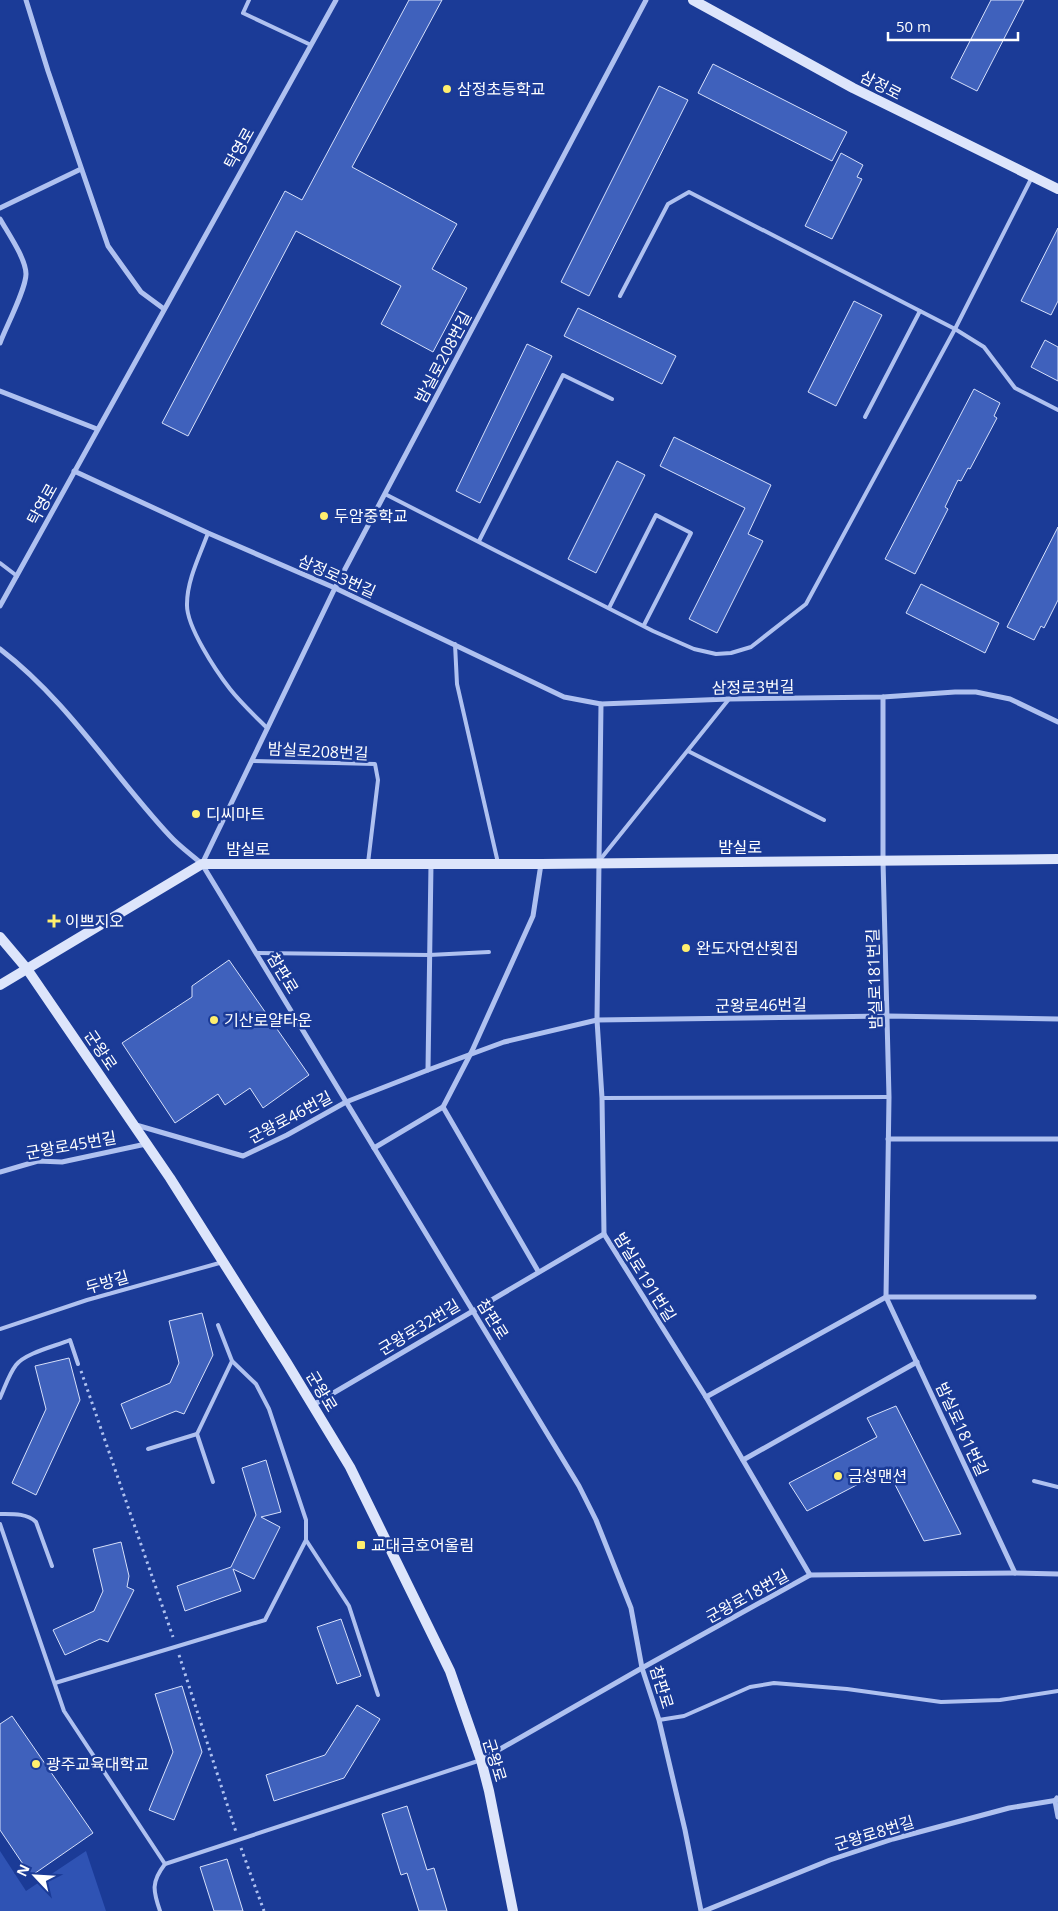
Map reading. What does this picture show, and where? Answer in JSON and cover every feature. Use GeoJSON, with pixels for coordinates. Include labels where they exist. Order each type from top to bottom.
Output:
{"type":"FeatureCollection","features":[{"type":"Feature","properties":{"kind":"main road","name":"삼정로"},"geometry":{"type":"LineString","coordinates":[[693,0],[853,88],[1058,189]]}},
{"type":"Feature","properties":{"kind":"main road","name":"밤실로"},"geometry":{"type":"LineString","coordinates":[[0,985],[202,864],[541,864],[1058,859]]}},
{"type":"Feature","properties":{"kind":"main road","name":"군왕로"},"geometry":{"type":"LineString","coordinates":[[0,937],[27,969],[170,1178],[350,1467],[446,1663],[481,1760],[513,1911]]}},
{"type":"Feature","properties":{"kind":"street"},"geometry":{"type":"LineString","coordinates":[[26,0],[48,71],[108,246],[141,292],[164,309]]}},
{"type":"Feature","properties":{"kind":"street","name":"탁영로"},"geometry":{"type":"LineString","coordinates":[[0,606],[336,0]]}},
{"type":"Feature","properties":{"kind":"street","name":"밤실로208번길"},"geometry":{"type":"LineString","coordinates":[[202,864],[335,588],[646,0]]}},
{"type":"Feature","properties":{"kind":"street"},"geometry":{"type":"LineString","coordinates":[[0,208],[81,169]]}},
{"type":"Feature","properties":{"kind":"street"},"geometry":{"type":"LineString","coordinates":[[0,219],[23,262],[26,274],[24,286],[0,343]]}},
{"type":"Feature","properties":{"kind":"street"},"geometry":{"type":"LineString","coordinates":[[0,391],[97,429]]}},
{"type":"Feature","properties":{"kind":"street","name":"삼정로3번길"},"geometry":{"type":"LineString","coordinates":[[74,472],[335,588],[564,696],[601,704],[729,699],[883,697],[955,692],[990,694],[1010,698],[1058,722]]}},
{"type":"Feature","properties":{"kind":"street","name":"참판로"},"geometry":{"type":"LineString","coordinates":[[0,650],[39,683],[66,711],[171,838],[202,864],[472,1310],[536,1412],[579,1486],[596,1520],[631,1608],[642,1668],[658,1720],[685,1830],[702,1911]]}},
{"type":"Feature","properties":{"kind":"street"},"geometry":{"type":"LineString","coordinates":[[883,697],[883,861]]}},
{"type":"Feature","properties":{"kind":"street"},"geometry":{"type":"LineString","coordinates":[[598,863],[601,704]]}},
{"type":"Feature","properties":{"kind":"street","name":"밤실로181번길"},"geometry":{"type":"LineString","coordinates":[[883,861],[889,1097],[886,1297],[1015,1573]]}},
{"type":"Feature","properties":{"kind":"street","name":"밤실로191번길"},"geometry":{"type":"LineString","coordinates":[[598,863],[597,1020],[602,1098],[604,1234],[706,1397],[810,1575]]}},
{"type":"Feature","properties":{"kind":"street"},"geometry":{"type":"LineString","coordinates":[[428,1070],[431,864]]}},
{"type":"Feature","properties":{"kind":"street"},"geometry":{"type":"LineString","coordinates":[[374,1148],[443,1107],[469,1056],[533,916],[541,864]]}},
{"type":"Feature","properties":{"kind":"street","name":"군왕로46번길"},"geometry":{"type":"LineString","coordinates":[[134,1124],[242,1156],[287,1135],[346,1102],[428,1070],[504,1042],[597,1020],[888,1016],[1058,1019]]}},
{"type":"Feature","properties":{"kind":"street"},"geometry":{"type":"LineString","coordinates":[[443,1107],[538,1272]]}},
{"type":"Feature","properties":{"kind":"street"},"geometry":{"type":"LineString","coordinates":[[888,1139],[1058,1139]]}},
{"type":"Feature","properties":{"kind":"street","name":"군왕로45번길"},"geometry":{"type":"LineString","coordinates":[[0,1172],[38,1161],[62,1162],[147,1144]]}},
{"type":"Feature","properties":{"kind":"street","name":"군왕로32번길"},"geometry":{"type":"LineString","coordinates":[[313,1405],[604,1234]]}},
{"type":"Feature","properties":{"kind":"street"},"geometry":{"type":"LineString","coordinates":[[706,1397],[886,1297],[1034,1297]]}},
{"type":"Feature","properties":{"kind":"street"},"geometry":{"type":"LineString","coordinates":[[743,1460],[917,1362]]}},
{"type":"Feature","properties":{"kind":"street","name":"군왕로18번길"},"geometry":{"type":"LineString","coordinates":[[481,1760],[810,1575],[1058,1574]]}},
{"type":"Feature","properties":{"kind":"street"},"geometry":{"type":"LineString","coordinates":[[1057,1799],[1058,1817]]}},
{"type":"Feature","properties":{"kind":"street","name":"군왕로8번길"},"geometry":{"type":"LineString","coordinates":[[702,1911],[830,1860],[893,1839],[1009,1808],[1057,1799]]}},
{"type":"Feature","properties":{"kind":"lane"},"geometry":{"type":"LineString","coordinates":[[249,0],[243,13],[311,45]]}},
{"type":"Feature","properties":{"kind":"lane"},"geometry":{"type":"LineString","coordinates":[[385,494],[644,626],[694,649],[716,654],[731,653],[752,646],[806,604],[955,329],[1032,177]]}},
{"type":"Feature","properties":{"kind":"lane"},"geometry":{"type":"LineString","coordinates":[[620,296],[668,204],[689,192],[955,329],[984,347],[1016,388],[1058,410]]}},
{"type":"Feature","properties":{"kind":"lane"},"geometry":{"type":"LineString","coordinates":[[865,416],[920,311]]}},
{"type":"Feature","properties":{"kind":"lane"},"geometry":{"type":"LineString","coordinates":[[479,541],[563,375],[612,399]]}},
{"type":"Feature","properties":{"kind":"lane"},"geometry":{"type":"LineString","coordinates":[[609,608],[656,515],[691,534],[644,626]]}},
{"type":"Feature","properties":{"kind":"lane","name":"밤실로208번길"},"geometry":{"type":"LineString","coordinates":[[208,533],[190,582],[186,606],[191,625],[230,690],[267,728]]}},
{"type":"Feature","properties":{"kind":"lane"},"geometry":{"type":"LineString","coordinates":[[0,562],[17,576]]}},
{"type":"Feature","properties":{"kind":"lane"},"geometry":{"type":"LineString","coordinates":[[455,644],[457,684],[498,864]]}},
{"type":"Feature","properties":{"kind":"lane"},"geometry":{"type":"LineString","coordinates":[[598,863],[729,699]]}},
{"type":"Feature","properties":{"kind":"lane"},"geometry":{"type":"LineString","coordinates":[[688,751],[824,820]]}},
{"type":"Feature","properties":{"kind":"lane","name":"밤실로208번길"},"geometry":{"type":"LineString","coordinates":[[252,761],[375,764],[378,780],[368,863]]}},
{"type":"Feature","properties":{"kind":"lane","name":"참판로"},"geometry":{"type":"LineString","coordinates":[[257,954],[430,955],[488,952]]}},
{"type":"Feature","properties":{"kind":"lane"},"geometry":{"type":"LineString","coordinates":[[602,1098],[889,1097]]}},
{"type":"Feature","properties":{"kind":"lane","name":"두방길"},"geometry":{"type":"LineString","coordinates":[[0,1329],[87,1300],[223,1262]]}},
{"type":"Feature","properties":{"kind":"lane"},"geometry":{"type":"LineString","coordinates":[[55,1683],[265,1620],[306,1540],[306,1520],[269,1409],[256,1384],[232,1361],[218,1325]]}},
{"type":"Feature","properties":{"kind":"lane"},"geometry":{"type":"LineString","coordinates":[[0,1398],[13,1369],[24,1358],[70,1340],[78,1364]]}},
{"type":"Feature","properties":{"kind":"lane"},"geometry":{"type":"LineString","coordinates":[[213,1482],[197,1434],[232,1361]]}},
{"type":"Feature","properties":{"kind":"lane"},"geometry":{"type":"LineString","coordinates":[[148,1449],[197,1434]]}},
{"type":"Feature","properties":{"kind":"lane"},"geometry":{"type":"LineString","coordinates":[[1034,1481],[1058,1487]]}},
{"type":"Feature","properties":{"kind":"lane"},"geometry":{"type":"LineString","coordinates":[[0,1514],[22,1515],[32,1518],[36,1522],[52,1566]]}},
{"type":"Feature","properties":{"kind":"lane"},"geometry":{"type":"LineString","coordinates":[[0,1524],[64,1711],[165,1864]]}},
{"type":"Feature","properties":{"kind":"lane"},"geometry":{"type":"LineString","coordinates":[[306,1540],[349,1606],[378,1695]]}},
{"type":"Feature","properties":{"kind":"lane","name":"참판로"},"geometry":{"type":"LineString","coordinates":[[658,1720],[684,1716],[750,1688],[774,1683],[847,1689],[941,1702],[1000,1700],[1058,1691]]}},
{"type":"Feature","properties":{"kind":"lane"},"geometry":{"type":"LineString","coordinates":[[160,1911],[153,1892],[156,1880],[165,1864],[481,1760]]}},
{"type":"Feature","properties":{"kind":"shaded area"},"geometry":{"type":"Polygon","coordinates":[[[0,1851],[26,1891],[86,1851],[106,1911],[0,1911],[0,1851]]]}},
{"type":"Feature","properties":{"kind":"building"},"geometry":{"type":"Polygon","coordinates":[[[409,0],[442,0],[352,167],[457,224],[432,269],[467,288],[433,352],[381,324],[401,286],[296,231],[188,436],[162,423],[285,191],[302,200],[409,0]]]}},
{"type":"Feature","properties":{"kind":"building"},"geometry":{"type":"Polygon","coordinates":[[[991,0],[1024,0],[977,91],[951,78],[991,0]]]}},
{"type":"Feature","properties":{"kind":"building"},"geometry":{"type":"Polygon","coordinates":[[[713,64],[847,132],[832,161],[698,93],[713,64]]]}},
{"type":"Feature","properties":{"kind":"building"},"geometry":{"type":"Polygon","coordinates":[[[659,86],[688,100],[589,296],[561,282],[659,86]]]}},
{"type":"Feature","properties":{"kind":"building"},"geometry":{"type":"Polygon","coordinates":[[[841,153],[863,165],[857,177],[862,179],[832,239],[805,226],[841,153]]]}},
{"type":"Feature","properties":{"kind":"building"},"geometry":{"type":"Polygon","coordinates":[[[1058,228],[1058,301],[1051,315],[1021,301],[1058,228]]]}},
{"type":"Feature","properties":{"kind":"building"},"geometry":{"type":"Polygon","coordinates":[[[854,301],[882,315],[836,406],[808,392],[854,301]]]}},
{"type":"Feature","properties":{"kind":"building"},"geometry":{"type":"Polygon","coordinates":[[[578,308],[676,356],[662,384],[564,336],[578,308]]]}},
{"type":"Feature","properties":{"kind":"building"},"geometry":{"type":"Polygon","coordinates":[[[1045,340],[1058,347],[1058,381],[1031,367],[1045,340]]]}},
{"type":"Feature","properties":{"kind":"building"},"geometry":{"type":"Polygon","coordinates":[[[527,344],[552,356],[480,503],[456,491],[527,344]]]}},
{"type":"Feature","properties":{"kind":"building"},"geometry":{"type":"Polygon","coordinates":[[[974,389],[1000,403],[994,416],[997,418],[970,469],[968,468],[961,481],[958,480],[945,507],[948,509],[915,574],[885,559],[974,389]]]}},
{"type":"Feature","properties":{"kind":"building"},"geometry":{"type":"Polygon","coordinates":[[[674,437],[771,485],[748,534],[763,541],[717,633],[689,619],[745,508],[660,466],[674,437]]]}},
{"type":"Feature","properties":{"kind":"building"},"geometry":{"type":"Polygon","coordinates":[[[617,461],[645,475],[596,573],[568,559],[617,461]]]}},
{"type":"Feature","properties":{"kind":"building"},"geometry":{"type":"Polygon","coordinates":[[[1058,527],[1058,600],[1044,628],[1041,626],[1034,640],[1007,627],[1058,527]]]}},
{"type":"Feature","properties":{"kind":"building"},"geometry":{"type":"Polygon","coordinates":[[[921,584],[999,623],[985,653],[906,613],[921,584]]]}},
{"type":"Feature","properties":{"kind":"building","name":"기산로얄타운"},"geometry":{"type":"Polygon","coordinates":[[[229,960],[309,1075],[263,1108],[250,1088],[225,1105],[218,1094],[175,1123],[122,1043],[192,997],[192,986],[229,960]]]}},
{"type":"Feature","properties":{"kind":"building"},"geometry":{"type":"Polygon","coordinates":[[[202,1313],[213,1355],[184,1414],[176,1411],[131,1429],[121,1404],[170,1383],[179,1363],[169,1321],[202,1313]]]}},
{"type":"Feature","properties":{"kind":"building"},"geometry":{"type":"Polygon","coordinates":[[[69,1358],[80,1400],[36,1495],[12,1483],[46,1409],[35,1366],[69,1358]]]}},
{"type":"Feature","properties":{"kind":"building","name":"금성맨션"},"geometry":{"type":"Polygon","coordinates":[[[896,1406],[961,1534],[924,1541],[887,1469],[807,1511],[789,1483],[877,1437],[867,1418],[896,1406]]]}},
{"type":"Feature","properties":{"kind":"building"},"geometry":{"type":"Polygon","coordinates":[[[266,1460],[281,1512],[261,1517],[280,1527],[254,1579],[233,1569],[241,1591],[185,1611],[177,1586],[231,1567],[256,1515],[242,1468],[266,1460]]]}},
{"type":"Feature","properties":{"kind":"building"},"geometry":{"type":"Polygon","coordinates":[[[121,1542],[129,1576],[127,1587],[134,1590],[108,1642],[100,1639],[65,1655],[53,1630],[94,1611],[103,1591],[93,1549],[121,1542]]]}},
{"type":"Feature","properties":{"kind":"building"},"geometry":{"type":"Polygon","coordinates":[[[341,1619],[361,1676],[337,1684],[317,1627],[341,1619]]]}},
{"type":"Feature","properties":{"kind":"building"},"geometry":{"type":"Polygon","coordinates":[[[182,1686],[202,1752],[174,1820],[149,1810],[173,1752],[155,1694],[182,1686]]]}},
{"type":"Feature","properties":{"kind":"building"},"geometry":{"type":"Polygon","coordinates":[[[357,1705],[380,1719],[344,1778],[274,1801],[266,1775],[325,1755],[357,1705]]]}},
{"type":"Feature","properties":{"kind":"building"},"geometry":{"type":"Polygon","coordinates":[[[12,1716],[93,1833],[31,1876],[0,1830],[0,1724],[12,1716]]]}},
{"type":"Feature","properties":{"kind":"building"},"geometry":{"type":"Polygon","coordinates":[[[407,1806],[427,1870],[434,1868],[447,1911],[419,1911],[407,1873],[401,1875],[382,1814],[407,1806]]]}},
{"type":"Feature","properties":{"kind":"building"},"geometry":{"type":"Polygon","coordinates":[[[227,1859],[243,1911],[214,1911],[200,1867],[227,1859]]]}},
{"type":"Feature","properties":{"kind":"place","name":"삼정초등학교"},"geometry":{"type":"Point","coordinates":[447,89]}},
{"type":"Feature","properties":{"kind":"place","name":"두암중학교"},"geometry":{"type":"Point","coordinates":[324,516]}},
{"type":"Feature","properties":{"kind":"place","name":"디씨마트"},"geometry":{"type":"Point","coordinates":[196,814]}},
{"type":"Feature","properties":{"kind":"place","name":"이쁘지오"},"geometry":{"type":"Point","coordinates":[54,921]}},
{"type":"Feature","properties":{"kind":"place","name":"완도자연산횟집"},"geometry":{"type":"Point","coordinates":[686,948]}},
{"type":"Feature","properties":{"kind":"place","name":"기산로얄타운"},"geometry":{"type":"Point","coordinates":[214,1020]}},
{"type":"Feature","properties":{"kind":"place","name":"금성맨션"},"geometry":{"type":"Point","coordinates":[838,1476]}},
{"type":"Feature","properties":{"kind":"place","name":"교대금호어울림"},"geometry":{"type":"Point","coordinates":[361,1545]}},
{"type":"Feature","properties":{"kind":"place","name":"광주교육대학교"},"geometry":{"type":"Point","coordinates":[36,1764]}}]}
